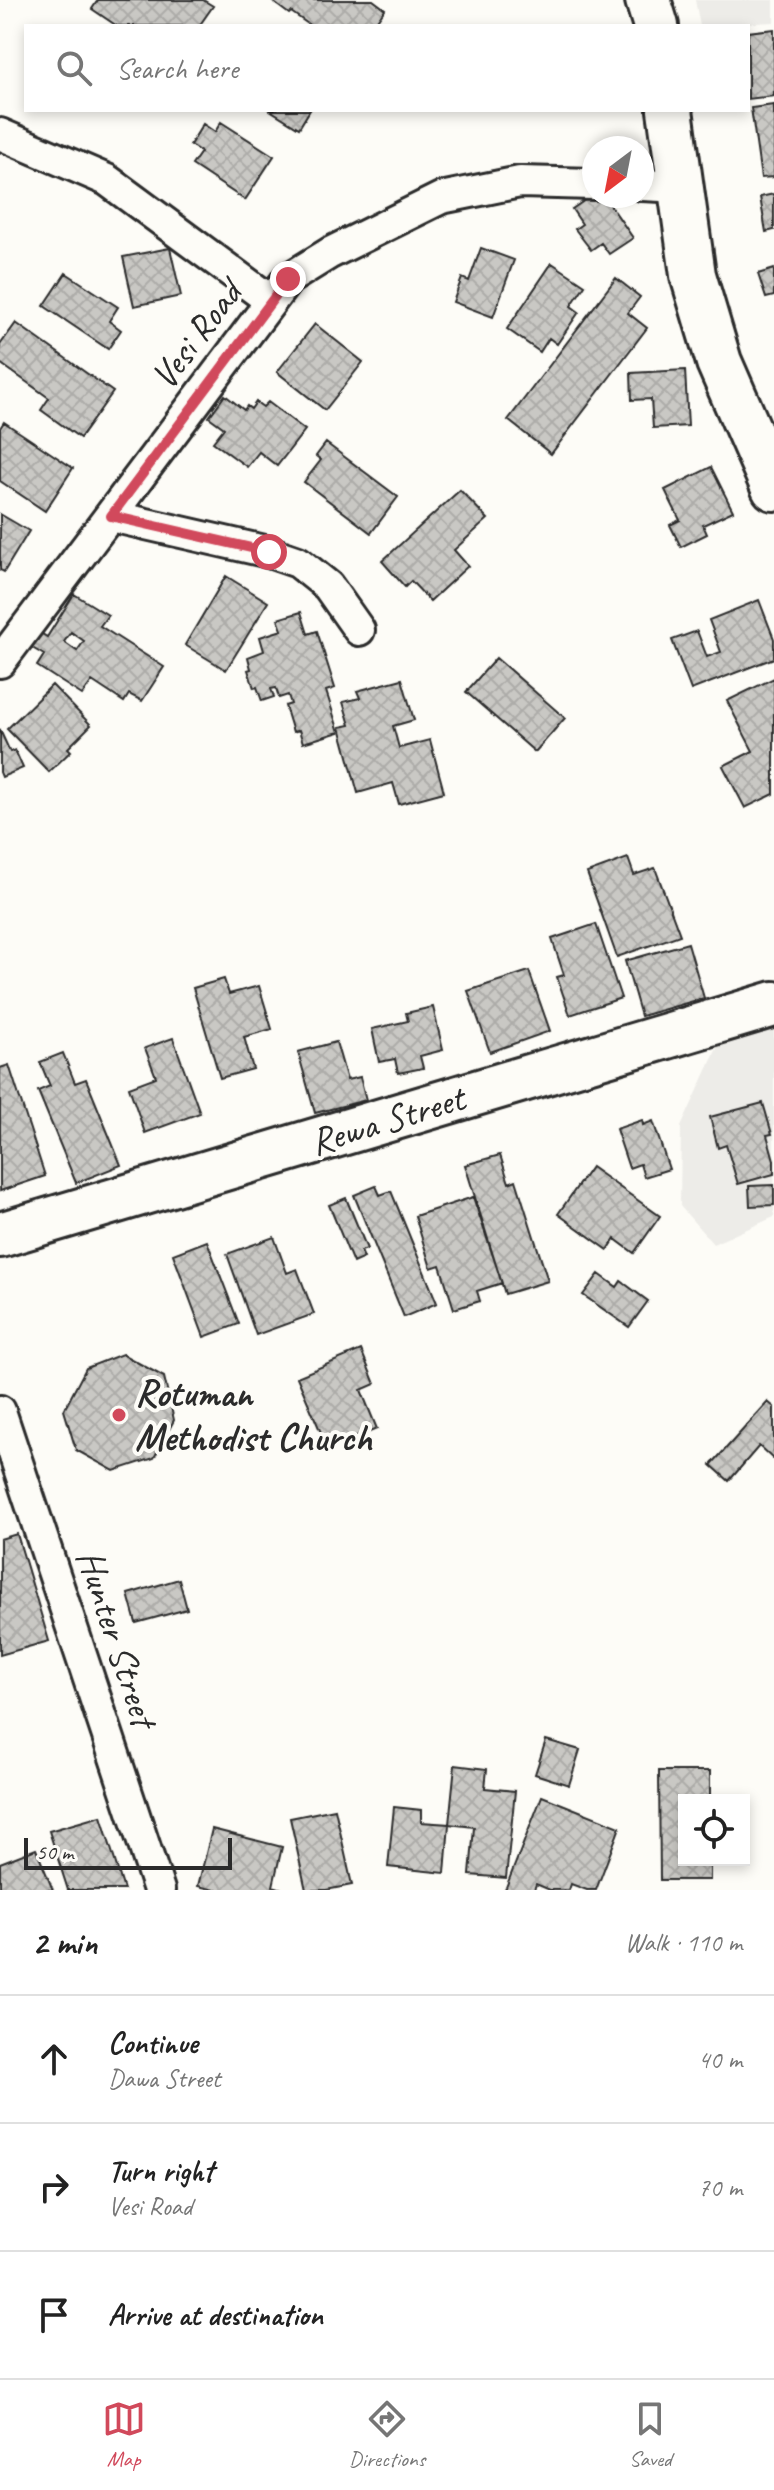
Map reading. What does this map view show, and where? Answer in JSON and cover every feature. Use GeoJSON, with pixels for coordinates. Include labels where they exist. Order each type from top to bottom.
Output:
{"type":"FeatureCollection","features":[{"type":"Feature","properties":{"kind":"main road"},"geometry":{"type":"LineString","coordinates":[[648,0],[655,24]]}},
{"type":"Feature","properties":{"kind":"main road"},"geometry":{"type":"LineString","coordinates":[[670,112],[662,186],[719,362],[774,488]]}},
{"type":"Feature","properties":{"kind":"main road","name":"Rewa Street"},"geometry":{"type":"LineString","coordinates":[[0,1235],[774,1004]]}},
{"type":"Feature","properties":{"kind":"street"},"geometry":{"type":"LineString","coordinates":[[0,134],[107,180],[271,301]]}},
{"type":"Feature","properties":{"kind":"street","name":"Vesi Road"},"geometry":{"type":"LineString","coordinates":[[0,662],[288,279],[330,253],[441,198],[520,182],[582,184]]}},
{"type":"Feature","properties":{"kind":"street"},"geometry":{"type":"LineString","coordinates":[[111,516],[269,552],[298,562],[328,586],[359,630]]}},
{"type":"Feature","properties":{"kind":"street","name":"Hunter Street"},"geometry":{"type":"LineString","coordinates":[[0,1411],[159,1890]]}},
{"type":"Feature","properties":{"kind":"shaded area"},"geometry":{"type":"Polygon","coordinates":[[[695,0],[774,0],[774,22],[700,24],[695,0]]]}},
{"type":"Feature","properties":{"kind":"shaded area"},"geometry":{"type":"Polygon","coordinates":[[[774,1030],[774,1217],[713,1244],[680,1206],[681,1127],[719,1044],[774,1030]]]}},
{"type":"Feature","properties":{"kind":"building"},"geometry":{"type":"Polygon","coordinates":[[[98,0],[203,0],[213,6],[200,24],[114,24],[92,9],[98,0]]]}},
{"type":"Feature","properties":{"kind":"building"},"geometry":{"type":"Polygon","coordinates":[[[373,0],[385,9],[374,24],[308,24],[273,2],[373,0]]]}},
{"type":"Feature","properties":{"kind":"building"},"geometry":{"type":"Polygon","coordinates":[[[774,29],[774,96],[750,99],[750,32],[774,29]]]}},
{"type":"Feature","properties":{"kind":"building"},"geometry":{"type":"Polygon","coordinates":[[[774,105],[774,177],[761,178],[751,108],[774,105]]]}},
{"type":"Feature","properties":{"kind":"building"},"geometry":{"type":"Polygon","coordinates":[[[273,112],[309,112],[299,128],[273,112]]]}},
{"type":"Feature","properties":{"kind":"building"},"geometry":{"type":"Polygon","coordinates":[[[221,122],[274,156],[245,200],[192,165],[201,152],[190,145],[203,124],[215,132],[221,122]]]}},
{"type":"Feature","properties":{"kind":"building"},"geometry":{"type":"Polygon","coordinates":[[[774,194],[774,230],[766,232],[760,197],[774,194]]]}},
{"type":"Feature","properties":{"kind":"building"},"geometry":{"type":"Polygon","coordinates":[[[582,202],[582,208],[612,208],[633,238],[609,254],[601,243],[591,250],[575,229],[582,224],[572,209],[582,202]]]}},
{"type":"Feature","properties":{"kind":"building"},"geometry":{"type":"Polygon","coordinates":[[[170,248],[181,296],[134,306],[123,257],[170,248]]]}},
{"type":"Feature","properties":{"kind":"building"},"geometry":{"type":"Polygon","coordinates":[[[481,248],[514,260],[493,317],[453,302],[462,278],[469,281],[481,248]]]}},
{"type":"Feature","properties":{"kind":"building"},"geometry":{"type":"Polygon","coordinates":[[[552,263],[585,285],[571,306],[579,312],[557,344],[549,338],[540,352],[507,329],[552,263]]]}},
{"type":"Feature","properties":{"kind":"building"},"geometry":{"type":"Polygon","coordinates":[[[774,269],[774,296],[766,298],[758,274],[774,269]]]}},
{"type":"Feature","properties":{"kind":"building"},"geometry":{"type":"Polygon","coordinates":[[[66,273],[118,307],[109,321],[121,330],[108,349],[44,306],[66,273]]]}},
{"type":"Feature","properties":{"kind":"building"},"geometry":{"type":"Polygon","coordinates":[[[616,278],[640,297],[628,313],[647,328],[551,454],[508,420],[616,278]]]}},
{"type":"Feature","properties":{"kind":"building"},"geometry":{"type":"Polygon","coordinates":[[[16,323],[113,392],[80,438],[41,410],[49,398],[0,363],[0,345],[16,323]]]}},
{"type":"Feature","properties":{"kind":"building"},"geometry":{"type":"Polygon","coordinates":[[[315,324],[363,362],[325,410],[277,372],[315,324]]]}},
{"type":"Feature","properties":{"kind":"building"},"geometry":{"type":"Polygon","coordinates":[[[685,370],[688,426],[653,428],[651,399],[632,400],[631,373],[685,370]]]}},
{"type":"Feature","properties":{"kind":"building"},"geometry":{"type":"Polygon","coordinates":[[[225,395],[244,410],[247,406],[251,409],[256,402],[263,407],[268,402],[305,430],[277,466],[259,452],[247,467],[213,442],[224,428],[209,417],[225,395]]]}},
{"type":"Feature","properties":{"kind":"building"},"geometry":{"type":"Polygon","coordinates":[[[4,422],[73,468],[45,511],[0,481],[0,428],[4,422]]]}},
{"type":"Feature","properties":{"kind":"building"},"geometry":{"type":"Polygon","coordinates":[[[326,443],[398,497],[371,533],[304,482],[321,460],[316,456],[326,443]]]}},
{"type":"Feature","properties":{"kind":"building"},"geometry":{"type":"Polygon","coordinates":[[[711,467],[733,511],[703,525],[707,534],[681,547],[670,525],[680,520],[665,490],[711,467]]]}},
{"type":"Feature","properties":{"kind":"building"},"geometry":{"type":"Polygon","coordinates":[[[460,490],[488,519],[454,550],[468,566],[430,601],[411,581],[405,587],[382,561],[460,490]]]}},
{"type":"Feature","properties":{"kind":"building"},"geometry":{"type":"Polygon","coordinates":[[[0,514],[29,531],[4,572],[0,570],[0,514]]]}},
{"type":"Feature","properties":{"kind":"building"},"geometry":{"type":"Polygon","coordinates":[[[226,576],[268,602],[226,670],[185,645],[226,576]]]}},
{"type":"Feature","properties":{"kind":"building"},"geometry":{"type":"Polygon","coordinates":[[[74,594],[108,615],[100,626],[164,667],[142,701],[129,694],[124,702],[92,681],[82,695],[37,666],[44,655],[29,646],[39,632],[47,637],[74,594]],[[71,632],[64,642],[77,651],[84,641],[71,632]]]}},
{"type":"Feature","properties":{"kind":"building"},"geometry":{"type":"Polygon","coordinates":[[[759,600],[774,639],[774,658],[691,690],[672,640],[697,631],[707,657],[721,652],[709,620],[759,600]]]}},
{"type":"Feature","properties":{"kind":"building"},"geometry":{"type":"Polygon","coordinates":[[[301,612],[308,634],[317,631],[335,688],[326,691],[339,732],[303,743],[299,730],[293,732],[285,706],[291,704],[288,695],[279,698],[276,688],[271,689],[274,697],[262,701],[248,670],[251,669],[248,657],[264,651],[260,637],[282,630],[278,619],[301,612]]]}},
{"type":"Feature","properties":{"kind":"building"},"geometry":{"type":"Polygon","coordinates":[[[496,658],[565,718],[535,752],[466,692],[496,658]]]}},
{"type":"Feature","properties":{"kind":"building"},"geometry":{"type":"Polygon","coordinates":[[[774,678],[774,794],[745,808],[723,766],[753,751],[727,701],[774,678]]]}},
{"type":"Feature","properties":{"kind":"building"},"geometry":{"type":"Polygon","coordinates":[[[402,679],[414,720],[393,726],[399,748],[430,740],[444,792],[399,804],[393,783],[358,793],[340,727],[350,725],[343,702],[360,698],[357,691],[402,679]]]}},
{"type":"Feature","properties":{"kind":"building"},"geometry":{"type":"Polygon","coordinates":[[[52,685],[91,725],[68,748],[71,751],[49,772],[7,729],[52,685]]]}},
{"type":"Feature","properties":{"kind":"building"},"geometry":{"type":"Polygon","coordinates":[[[0,730],[10,752],[15,750],[23,768],[2,777],[0,772],[0,730]]]}},
{"type":"Feature","properties":{"kind":"building"},"geometry":{"type":"Polygon","coordinates":[[[628,858],[634,875],[655,868],[680,935],[617,957],[587,873],[628,858]]]}},
{"type":"Feature","properties":{"kind":"building"},"geometry":{"type":"Polygon","coordinates":[[[596,924],[621,998],[570,1015],[557,977],[564,975],[552,939],[596,924]]]}},
{"type":"Feature","properties":{"kind":"building"},"geometry":{"type":"Polygon","coordinates":[[[688,943],[704,998],[641,1016],[625,961],[688,943]]]}},
{"type":"Feature","properties":{"kind":"building"},"geometry":{"type":"Polygon","coordinates":[[[529,971],[550,1031],[490,1052],[468,991],[529,971]]]}},
{"type":"Feature","properties":{"kind":"building"},"geometry":{"type":"Polygon","coordinates":[[[224,979],[229,994],[259,986],[272,1029],[244,1037],[253,1069],[220,1078],[193,988],[224,979]]]}},
{"type":"Feature","properties":{"kind":"building"},"geometry":{"type":"Polygon","coordinates":[[[433,1007],[443,1050],[420,1056],[423,1068],[398,1073],[395,1059],[379,1062],[372,1029],[408,1021],[406,1013],[433,1007]]]}},
{"type":"Feature","properties":{"kind":"building"},"geometry":{"type":"Polygon","coordinates":[[[173,1038],[200,1113],[145,1133],[129,1087],[156,1077],[145,1048],[173,1038]]]}},
{"type":"Feature","properties":{"kind":"building"},"geometry":{"type":"Polygon","coordinates":[[[336,1042],[347,1080],[360,1077],[366,1100],[315,1113],[298,1052],[336,1042]]]}},
{"type":"Feature","properties":{"kind":"building"},"geometry":{"type":"Polygon","coordinates":[[[63,1053],[75,1083],[86,1079],[121,1165],[76,1183],[38,1091],[50,1086],[40,1062],[63,1053]]]}},
{"type":"Feature","properties":{"kind":"building"},"geometry":{"type":"Polygon","coordinates":[[[9,1065],[45,1176],[0,1191],[0,1068],[9,1065]]]}},
{"type":"Feature","properties":{"kind":"building"},"geometry":{"type":"Polygon","coordinates":[[[763,1103],[772,1134],[767,1135],[774,1160],[774,1174],[738,1184],[726,1145],[718,1148],[710,1117],[763,1103]]]}},
{"type":"Feature","properties":{"kind":"building"},"geometry":{"type":"Polygon","coordinates":[[[642,1120],[643,1125],[653,1121],[669,1169],[644,1177],[640,1164],[629,1168],[616,1129],[642,1120]]]}},
{"type":"Feature","properties":{"kind":"building"},"geometry":{"type":"Polygon","coordinates":[[[500,1155],[509,1183],[516,1180],[548,1281],[505,1294],[465,1165],[500,1155]]]}},
{"type":"Feature","properties":{"kind":"building"},"geometry":{"type":"Polygon","coordinates":[[[591,1167],[660,1216],[634,1253],[615,1239],[608,1250],[558,1214],[591,1167]]]}},
{"type":"Feature","properties":{"kind":"building"},"geometry":{"type":"Polygon","coordinates":[[[774,1185],[774,1205],[750,1206],[749,1186],[774,1185]]]}},
{"type":"Feature","properties":{"kind":"building"},"geometry":{"type":"Polygon","coordinates":[[[376,1186],[380,1195],[391,1191],[437,1303],[404,1317],[354,1195],[376,1186]]]}},
{"type":"Feature","properties":{"kind":"building"},"geometry":{"type":"Polygon","coordinates":[[[473,1197],[502,1283],[477,1291],[480,1301],[454,1309],[440,1265],[431,1268],[415,1216],[473,1197]]]}},
{"type":"Feature","properties":{"kind":"building"},"geometry":{"type":"Polygon","coordinates":[[[346,1198],[367,1249],[361,1251],[364,1258],[353,1263],[329,1205],[346,1198]]]}},
{"type":"Feature","properties":{"kind":"building"},"geometry":{"type":"Polygon","coordinates":[[[274,1237],[287,1273],[297,1269],[314,1314],[256,1335],[227,1254],[274,1237]]]}},
{"type":"Feature","properties":{"kind":"building"},"geometry":{"type":"Polygon","coordinates":[[[207,1241],[239,1324],[204,1337],[173,1254],[207,1241]]]}},
{"type":"Feature","properties":{"kind":"building"},"geometry":{"type":"Polygon","coordinates":[[[599,1274],[617,1287],[621,1281],[648,1301],[629,1327],[583,1295],[599,1274]]]}},
{"type":"Feature","properties":{"kind":"building"},"geometry":{"type":"Polygon","coordinates":[[[361,1350],[375,1384],[361,1390],[377,1429],[328,1449],[297,1377],[361,1350]]]}},
{"type":"Feature","properties":{"kind":"building","name":"Rotuman Methodist Church"},"geometry":{"type":"Polygon","coordinates":[[[122,1354],[164,1377],[174,1420],[154,1458],[114,1471],[76,1450],[64,1410],[86,1368],[122,1354]]]}},
{"type":"Feature","properties":{"kind":"building"},"geometry":{"type":"Polygon","coordinates":[[[768,1402],[774,1407],[774,1460],[759,1446],[729,1481],[711,1465],[768,1402]]]}},
{"type":"Feature","properties":{"kind":"building"},"geometry":{"type":"Polygon","coordinates":[[[17,1534],[49,1641],[0,1655],[0,1539],[17,1534]]]}},
{"type":"Feature","properties":{"kind":"building"},"geometry":{"type":"Polygon","coordinates":[[[179,1579],[187,1609],[136,1623],[128,1594],[179,1579]]]}},
{"type":"Feature","properties":{"kind":"building"},"geometry":{"type":"Polygon","coordinates":[[[546,1740],[580,1750],[569,1785],[535,1774],[546,1740]]]}},
{"type":"Feature","properties":{"kind":"building"},"geometry":{"type":"Polygon","coordinates":[[[455,1765],[487,1769],[485,1788],[515,1791],[506,1878],[470,1875],[474,1827],[449,1824],[455,1765]]]}},
{"type":"Feature","properties":{"kind":"building"},"geometry":{"type":"Polygon","coordinates":[[[659,1771],[710,1771],[710,1794],[678,1794],[678,1866],[710,1866],[710,1880],[660,1880],[659,1771]]]}},
{"type":"Feature","properties":{"kind":"building"},"geometry":{"type":"Polygon","coordinates":[[[542,1796],[620,1827],[596,1890],[571,1884],[569,1890],[550,1890],[536,1884],[534,1890],[505,1890],[542,1796]]]}},
{"type":"Feature","properties":{"kind":"building"},"geometry":{"type":"Polygon","coordinates":[[[394,1807],[421,1810],[421,1822],[449,1824],[445,1873],[388,1867],[394,1807]]]}},
{"type":"Feature","properties":{"kind":"building"},"geometry":{"type":"Polygon","coordinates":[[[335,1809],[352,1885],[306,1890],[290,1818],[335,1809]]]}},
{"type":"Feature","properties":{"kind":"building"},"geometry":{"type":"Polygon","coordinates":[[[101,1816],[124,1890],[68,1890],[49,1831],[101,1816]]]}},
{"type":"Feature","properties":{"kind":"building"},"geometry":{"type":"Polygon","coordinates":[[[212,1829],[282,1847],[273,1886],[285,1890],[215,1890],[198,1886],[212,1829]]]}},
{"type":"Feature","properties":{"kind":"building"},"geometry":{"type":"Polygon","coordinates":[[[36,1849],[53,1890],[0,1890],[0,1863],[36,1849]]]}},
{"type":"Feature","properties":{"kind":"place","name":"Rotuman Methodist Church"},"geometry":{"type":"Point","coordinates":[119,1415]}},
{"type":"Feature","properties":{"kind":"route"},"geometry":{"type":"LineString","coordinates":[[269,552],[111,516],[288,279]]}}]}
